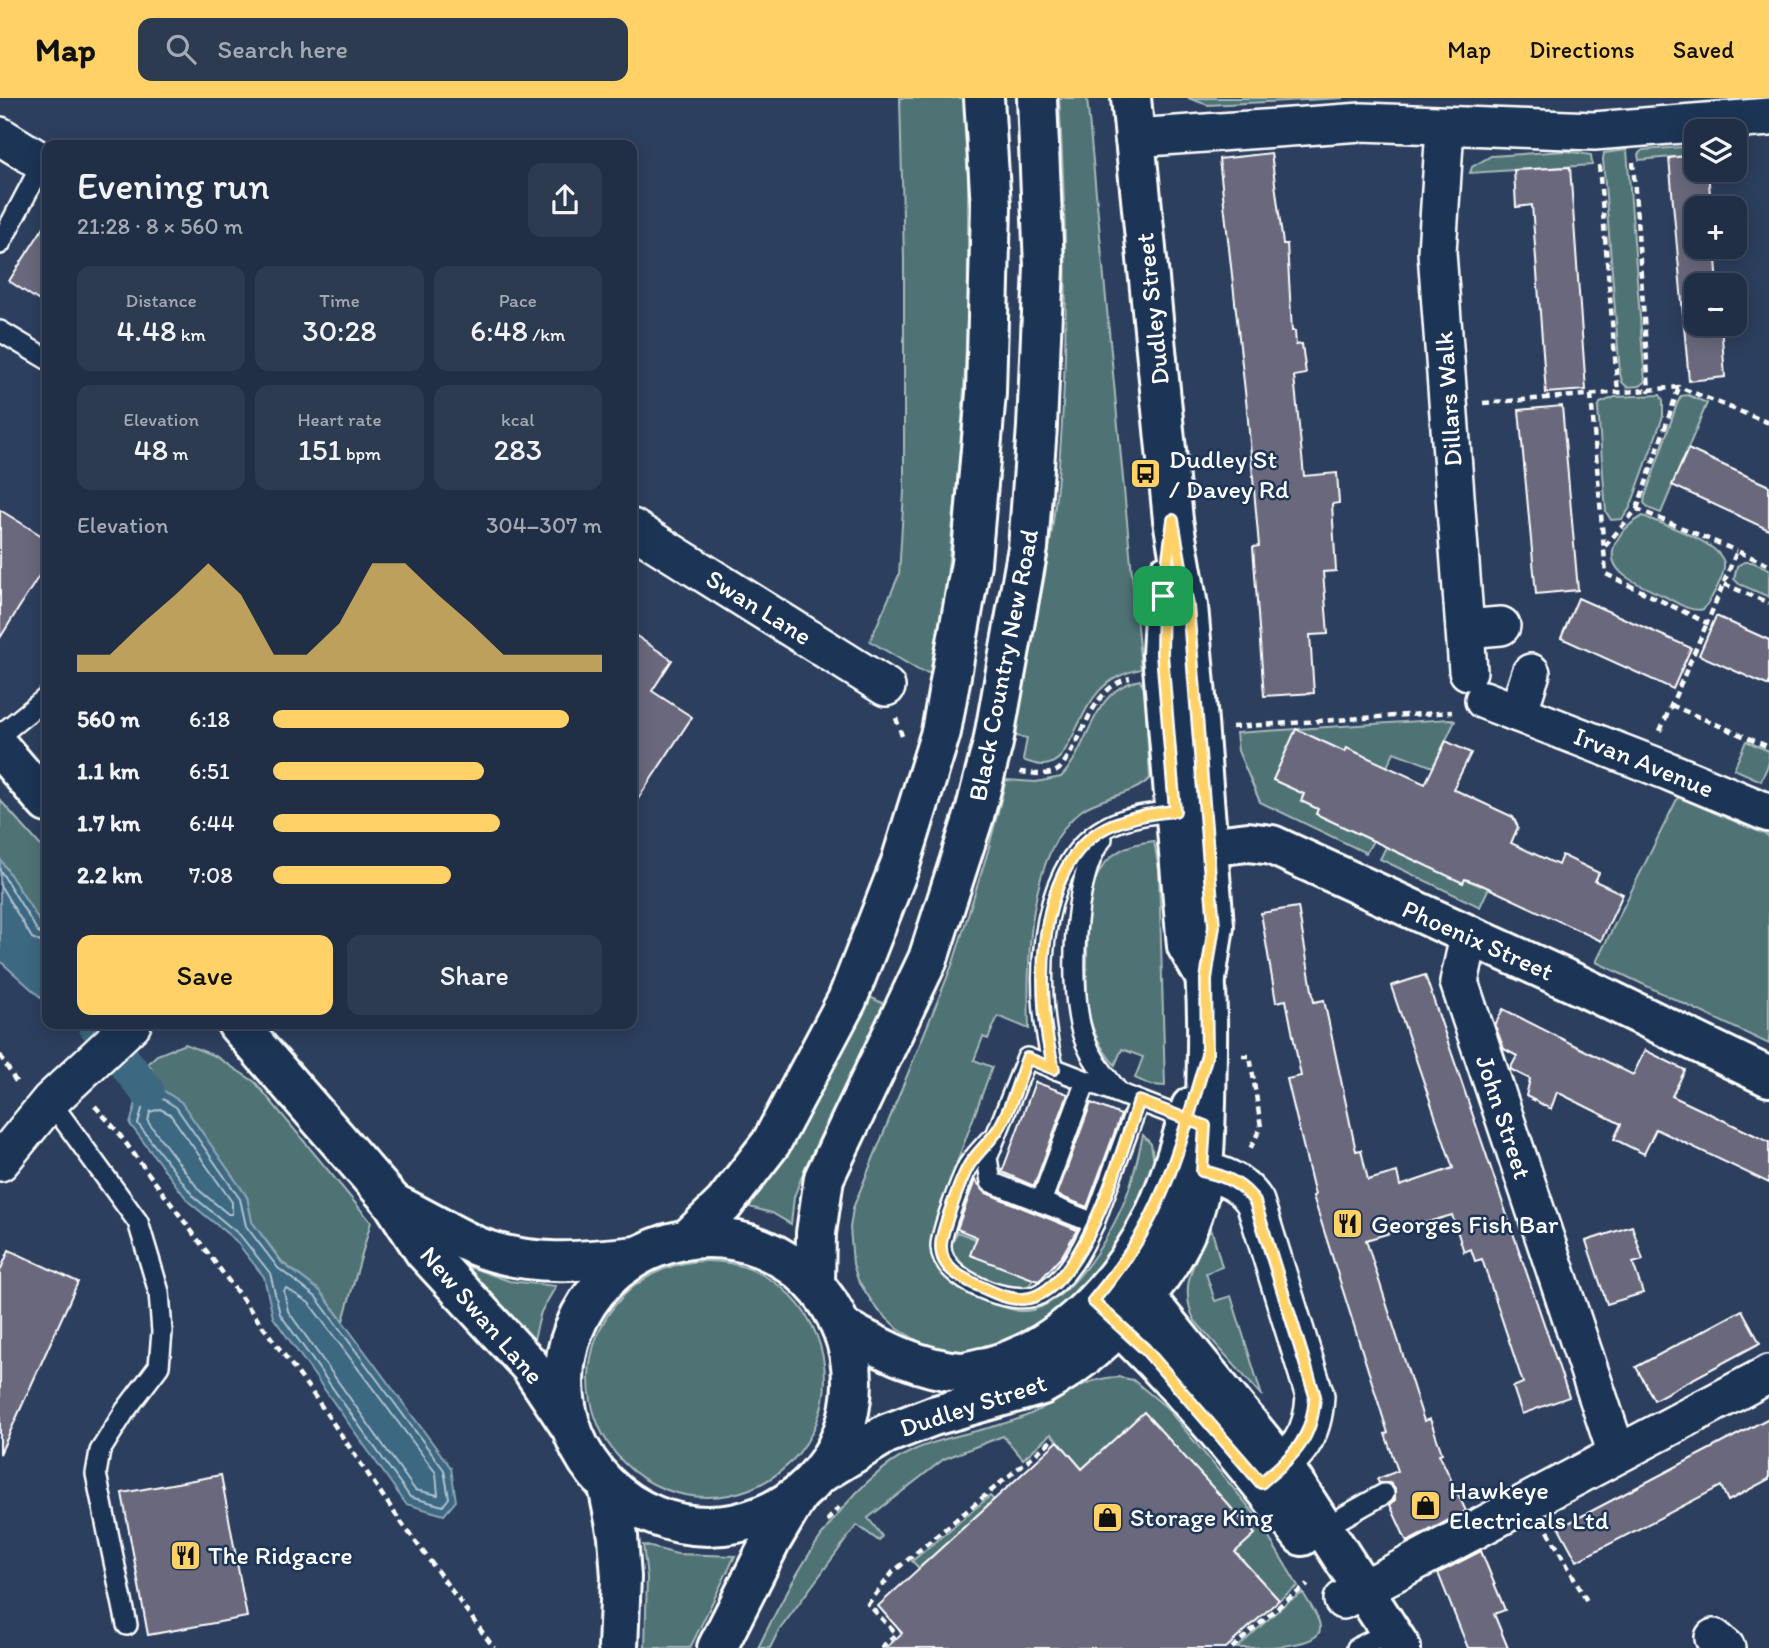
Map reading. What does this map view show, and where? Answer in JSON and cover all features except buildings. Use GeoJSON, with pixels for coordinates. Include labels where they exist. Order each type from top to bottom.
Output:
{"type":"FeatureCollection","features":[{"type":"Feature","properties":{"kind":"main road","name":"Black Country New Road"},"geometry":{"type":"LineString","coordinates":[[689,1238],[724,1204],[771,1143],[847,1000],[900,865],[941,732],[971,563],[986,393],[991,207],[984,98]]}},
{"type":"Feature","properties":{"kind":"main road","name":"Black Country New Road"},"geometry":{"type":"LineString","coordinates":[[815,1285],[816,1233],[824,1178],[929,959],[974,816],[995,731],[1028,548],[1037,427],[1044,267],[1037,98]]}},
{"type":"Feature","properties":{"kind":"main road","name":"Dudley Street"},"geometry":{"type":"LineString","coordinates":[[841,1327],[925,1366],[963,1372],[1006,1362],[1145,1296],[1186,1229],[1198,1197],[1203,1172],[1196,1123],[1207,1055],[1206,979],[1214,926],[1194,848],[1190,809],[1188,606],[1173,520],[1130,98]]}},
{"type":"Feature","properties":{"kind":"main road"},"geometry":{"type":"LineString","coordinates":[[0,748],[42,797]]}},
{"type":"Feature","properties":{"kind":"main road","name":"Phoenix Street"},"geometry":{"type":"LineString","coordinates":[[1194,848],[1248,842],[1272,845],[1583,987],[1769,1077]]}},
{"type":"Feature","properties":{"kind":"main road","name":"New Swan Lane"},"geometry":{"type":"LineString","coordinates":[[241,1029],[393,1203],[424,1251],[530,1366],[570,1426]]}},
{"type":"Feature","properties":{"kind":"main road","name":"Dudley Street"},"geometry":{"type":"LineString","coordinates":[[608,1486],[640,1509],[659,1517],[705,1526],[754,1519],[822,1488],[886,1434],[933,1416],[1042,1385],[1078,1362],[1096,1317],[1152,1220],[1203,1172]]}},
{"type":"Feature","properties":{"kind":"main road","name":"New Swan Lane"},"geometry":{"type":"LineString","coordinates":[[393,1203],[477,1246],[521,1258],[570,1264],[636,1256]]}},
{"type":"Feature","properties":{"kind":"main road"},"geometry":{"type":"LineString","coordinates":[[618,1648],[621,1577],[618,1536],[608,1486],[588,1462],[570,1426],[563,1383],[566,1353],[581,1313],[604,1281],[636,1256],[660,1245],[689,1238],[720,1238],[757,1246],[794,1267],[815,1285],[841,1327],[851,1368],[849,1407],[822,1488],[771,1541],[717,1648]]}},
{"type":"Feature","properties":{"kind":"main road"},"geometry":{"type":"LineString","coordinates":[[1145,1296],[1271,1474],[1302,1537],[1353,1594]]}},
{"type":"Feature","properties":{"kind":"main road"},"geometry":{"type":"LineString","coordinates":[[1096,1317],[1145,1349],[1325,1527],[1353,1594],[1378,1644]]}},
{"type":"Feature","properties":{"kind":"street"},"geometry":{"type":"LineString","coordinates":[[1134,138],[1362,122],[1594,131],[1769,117]]}},
{"type":"Feature","properties":{"kind":"street","name":"Dillars Walk"},"geometry":{"type":"LineString","coordinates":[[1445,127],[1437,252],[1468,694]]}},
{"type":"Feature","properties":{"kind":"street"},"geometry":{"type":"LineString","coordinates":[[0,136],[42,161]]}},
{"type":"Feature","properties":{"kind":"street","name":"Swan Lane"},"geometry":{"type":"LineString","coordinates":[[637,531],[886,687]]}},
{"type":"Feature","properties":{"kind":"street"},"geometry":{"type":"LineString","coordinates":[[1465,629],[1501,626]]}},
{"type":"Feature","properties":{"kind":"street"},"geometry":{"type":"LineString","coordinates":[[1518,713],[1531,673]]}},
{"type":"Feature","properties":{"kind":"street","name":"Irvan Avenue"},"geometry":{"type":"LineString","coordinates":[[1468,694],[1769,813]]}},
{"type":"Feature","properties":{"kind":"street","name":"John Street"},"geometry":{"type":"LineString","coordinates":[[1469,937],[1459,982],[1618,1454]]}},
{"type":"Feature","properties":{"kind":"street"},"geometry":{"type":"LineString","coordinates":[[0,1162],[67,1084],[127,1029]]}},
{"type":"Feature","properties":{"kind":"street"},"geometry":{"type":"LineString","coordinates":[[1203,1172],[1250,1193],[1255,1202],[1315,1396],[1312,1422],[1303,1443],[1271,1474]]}},
{"type":"Feature","properties":{"kind":"street"},"geometry":{"type":"LineString","coordinates":[[1353,1594],[1769,1374]]}},
{"type":"Feature","properties":{"kind":"lane"},"geometry":{"type":"LineString","coordinates":[[0,244],[42,168]]}},
{"type":"Feature","properties":{"kind":"lane"},"geometry":{"type":"LineString","coordinates":[[0,331],[42,356]]}},
{"type":"Feature","properties":{"kind":"lane"},"geometry":{"type":"LineString","coordinates":[[0,734],[42,702]]}},
{"type":"Feature","properties":{"kind":"lane"},"geometry":{"type":"LineString","coordinates":[[1054,1069],[1046,1039],[1043,982],[1046,926],[1058,888],[1073,859],[1087,841],[1122,821],[1190,809]]}},
{"type":"Feature","properties":{"kind":"lane"},"geometry":{"type":"LineString","coordinates":[[1119,1093],[1096,1066],[1078,1016],[1076,922],[1082,883],[1090,858],[1100,841],[1122,821]]}},
{"type":"Feature","properties":{"kind":"lane"},"geometry":{"type":"LineString","coordinates":[[1094,1223],[991,1182],[987,1158],[1027,1058],[1196,1123]]}},
{"type":"Feature","properties":{"kind":"lane"},"geometry":{"type":"LineString","coordinates":[[1041,1202],[1086,1081]]}},
{"type":"Feature","properties":{"kind":"lane"},"geometry":{"type":"LineString","coordinates":[[67,1084],[138,1222],[159,1292],[162,1332],[159,1366],[125,1411],[100,1451],[96,1474],[127,1625]]}},
{"type":"Feature","properties":{"kind":"lane"},"geometry":{"type":"LineString","coordinates":[[1000,1127],[969,1166],[943,1234],[943,1253],[953,1274],[999,1295],[1023,1299],[1040,1294],[1056,1282],[1079,1256],[1139,1101]]}},
{"type":"Feature","properties":{"kind":"lane"},"geometry":{"type":"LineString","coordinates":[[1325,1527],[1384,1494]]}},
{"type":"Feature","properties":{"kind":"path"},"geometry":{"type":"LineString","coordinates":[[1633,159],[1649,390]]}},
{"type":"Feature","properties":{"kind":"path"},"geometry":{"type":"LineString","coordinates":[[1599,161],[1618,393]]}},
{"type":"Feature","properties":{"kind":"path"},"geometry":{"type":"LineString","coordinates":[[1605,547],[1637,509],[1679,387],[1769,423]]}},
{"type":"Feature","properties":{"kind":"path","name":"Dillars Walk"},"geometry":{"type":"LineString","coordinates":[[1477,404],[1679,387]]}},
{"type":"Feature","properties":{"kind":"path"},"geometry":{"type":"LineString","coordinates":[[1591,395],[1606,574],[1707,623]]}},
{"type":"Feature","properties":{"kind":"path"},"geometry":{"type":"LineString","coordinates":[[1637,509],[1769,565]]}},
{"type":"Feature","properties":{"kind":"path"},"geometry":{"type":"LineString","coordinates":[[1656,741],[1737,551]]}},
{"type":"Feature","properties":{"kind":"path"},"geometry":{"type":"LineString","coordinates":[[1724,584],[1769,603]]}},
{"type":"Feature","properties":{"kind":"path"},"geometry":{"type":"LineString","coordinates":[[1017,761],[1014,772],[1042,774],[1059,770],[1074,748],[1094,706],[1120,680],[1138,676]]}},
{"type":"Feature","properties":{"kind":"path"},"geometry":{"type":"LineString","coordinates":[[1223,727],[1468,694]]}},
{"type":"Feature","properties":{"kind":"path"},"geometry":{"type":"LineString","coordinates":[[1671,705],[1769,747]]}},
{"type":"Feature","properties":{"kind":"path"},"geometry":{"type":"LineString","coordinates":[[1203,1172],[1261,1126],[1250,1056]]}},
{"type":"Feature","properties":{"kind":"path"},"geometry":{"type":"LineString","coordinates":[[67,1084],[116,1130],[311,1391],[396,1515],[494,1648]]}},
{"type":"Feature","properties":{"kind":"path"},"geometry":{"type":"LineString","coordinates":[[881,1648],[896,1634],[868,1604],[893,1572],[1051,1441]]}},
{"type":"Feature","properties":{"kind":"path"},"geometry":{"type":"LineString","coordinates":[[822,1488],[825,1523]]}},
{"type":"Feature","properties":{"kind":"path"},"geometry":{"type":"LineString","coordinates":[[1546,1527],[1588,1604]]}},
{"type":"Feature","properties":{"kind":"path"},"geometry":{"type":"LineString","coordinates":[[1232,1648],[1285,1601],[1308,1585]]}},
{"type":"Feature","properties":{"kind":"green space"},"geometry":{"type":"Polygon","coordinates":[[[900,98],[964,98],[967,134],[968,296],[963,404],[954,512],[934,674],[920,671],[870,641],[899,575],[904,491],[904,260],[900,98]]]}},
{"type":"Feature","properties":{"kind":"green space"},"geometry":{"type":"Polygon","coordinates":[[[1059,98],[1087,98],[1141,669],[1123,674],[1099,691],[1062,755],[1053,763],[1044,765],[1023,760],[1027,738],[1011,735],[1047,564],[1060,455],[1066,302],[1059,98]]]}},
{"type":"Feature","properties":{"kind":"green space"},"geometry":{"type":"Polygon","coordinates":[[[1188,98],[1343,98],[1208,105],[1188,98]]]}},
{"type":"Feature","properties":{"kind":"green space"},"geometry":{"type":"Polygon","coordinates":[[[1684,147],[1684,156],[1639,160],[1638,154],[1643,150],[1684,147]]]}},
{"type":"Feature","properties":{"kind":"green space"},"geometry":{"type":"Polygon","coordinates":[[[1627,150],[1645,382],[1640,386],[1627,387],[1622,382],[1620,373],[1603,159],[1604,153],[1627,150]]]}},
{"type":"Feature","properties":{"kind":"green space"},"geometry":{"type":"Polygon","coordinates":[[[1566,151],[1591,155],[1592,165],[1470,173],[1472,167],[1491,156],[1566,151]]]}},
{"type":"Feature","properties":{"kind":"green space"},"geometry":{"type":"Polygon","coordinates":[[[1660,395],[1663,400],[1663,416],[1630,508],[1622,519],[1611,520],[1606,512],[1598,409],[1600,403],[1615,397],[1660,395]]]}},
{"type":"Feature","properties":{"kind":"green space"},"geometry":{"type":"Polygon","coordinates":[[[1688,395],[1707,403],[1661,513],[1650,509],[1644,503],[1645,497],[1677,404],[1681,396],[1688,395]]]}},
{"type":"Feature","properties":{"kind":"green space"},"geometry":{"type":"Polygon","coordinates":[[[1643,516],[1701,541],[1720,555],[1724,563],[1723,574],[1704,609],[1694,610],[1684,606],[1634,582],[1617,568],[1613,559],[1616,543],[1627,527],[1643,516]]]}},
{"type":"Feature","properties":{"kind":"green space"},"geometry":{"type":"Polygon","coordinates":[[[1752,562],[1769,569],[1769,597],[1739,584],[1734,579],[1737,566],[1752,562]]]}},
{"type":"Feature","properties":{"kind":"green space"},"geometry":{"type":"Polygon","coordinates":[[[1140,680],[1145,690],[1150,778],[1135,789],[1082,810],[1064,829],[1050,853],[1040,881],[1030,943],[1029,1029],[998,1016],[988,1039],[983,1037],[974,1060],[992,1067],[936,1220],[939,1222],[935,1261],[952,1282],[973,1295],[1017,1311],[1042,1306],[1058,1297],[1073,1283],[1111,1230],[1129,1189],[1143,1135],[1151,1144],[1157,1179],[1132,1232],[1046,1329],[973,1354],[940,1350],[925,1345],[898,1329],[876,1308],[858,1280],[853,1264],[850,1228],[853,1208],[953,963],[988,851],[1006,780],[1036,782],[1061,777],[1079,750],[1101,706],[1124,685],[1140,680]]]}},
{"type":"Feature","properties":{"kind":"green space"},"geometry":{"type":"Polygon","coordinates":[[[1450,719],[1455,721],[1433,767],[1394,752],[1385,771],[1371,759],[1347,748],[1345,752],[1328,744],[1289,745],[1273,780],[1304,794],[1301,801],[1318,809],[1316,814],[1373,841],[1366,853],[1260,802],[1238,751],[1236,733],[1450,719]]]}},
{"type":"Feature","properties":{"kind":"green space"},"geometry":{"type":"Polygon","coordinates":[[[1746,741],[1769,751],[1769,763],[1761,781],[1734,769],[1746,741]]]}},
{"type":"Feature","properties":{"kind":"green space"},"geometry":{"type":"Polygon","coordinates":[[[1678,797],[1769,836],[1769,1044],[1596,962],[1678,797]]]}},
{"type":"Feature","properties":{"kind":"green space"},"geometry":{"type":"Polygon","coordinates":[[[0,800],[42,847],[42,925],[0,859],[0,800]]]}},
{"type":"Feature","properties":{"kind":"green space"},"geometry":{"type":"Polygon","coordinates":[[[1154,841],[1159,870],[1165,1086],[1150,1085],[1135,1078],[1143,1057],[1122,1049],[1115,1065],[1094,1031],[1087,997],[1087,922],[1095,881],[1101,869],[1115,854],[1131,846],[1154,841]]]}},
{"type":"Feature","properties":{"kind":"green space"},"geometry":{"type":"Polygon","coordinates":[[[1386,847],[1463,883],[1465,879],[1481,886],[1485,878],[1492,881],[1480,907],[1380,859],[1386,847]]]}},
{"type":"Feature","properties":{"kind":"green space"},"geometry":{"type":"Polygon","coordinates":[[[866,995],[884,1004],[805,1168],[794,1197],[791,1224],[772,1213],[749,1207],[778,1164],[866,995]]]}},
{"type":"Feature","properties":{"kind":"green space"},"geometry":{"type":"Polygon","coordinates":[[[185,1044],[215,1056],[255,1082],[371,1222],[343,1321],[320,1291],[283,1263],[252,1222],[247,1197],[181,1102],[164,1091],[148,1063],[157,1055],[185,1044]]]}},
{"type":"Feature","properties":{"kind":"green space"},"geometry":{"type":"Polygon","coordinates":[[[1212,1231],[1222,1267],[1206,1273],[1215,1301],[1231,1296],[1262,1396],[1195,1321],[1190,1309],[1190,1276],[1208,1233],[1212,1231]]]}},
{"type":"Feature","properties":{"kind":"green space"},"geometry":{"type":"Polygon","coordinates":[[[957,1232],[976,1239],[971,1254],[1034,1279],[1026,1289],[1019,1291],[966,1274],[948,1250],[949,1237],[954,1239],[957,1232]]]}},
{"type":"Feature","properties":{"kind":"green space"},"geometry":{"type":"Polygon","coordinates":[[[695,1261],[719,1261],[763,1275],[791,1295],[816,1334],[823,1356],[823,1402],[816,1424],[791,1463],[763,1483],[741,1492],[719,1497],[695,1497],[651,1483],[623,1463],[603,1435],[594,1413],[589,1391],[589,1367],[603,1323],[623,1295],[651,1275],[673,1266],[695,1261]]]}},
{"type":"Feature","properties":{"kind":"green space"},"geometry":{"type":"Polygon","coordinates":[[[462,1264],[509,1281],[556,1286],[541,1312],[533,1343],[462,1264]]]}},
{"type":"Feature","properties":{"kind":"green space"},"geometry":{"type":"Polygon","coordinates":[[[1104,1378],[1133,1380],[1166,1407],[1254,1513],[1298,1586],[1279,1600],[1235,1552],[1255,1534],[1144,1413],[1082,1469],[1051,1434],[1023,1459],[1003,1436],[944,1459],[868,1518],[882,1536],[879,1541],[857,1525],[778,1632],[770,1648],[758,1648],[786,1593],[821,1536],[864,1485],[888,1465],[927,1445],[1026,1416],[1081,1386],[1104,1378]]]}},
{"type":"Feature","properties":{"kind":"green space"},"geometry":{"type":"Polygon","coordinates":[[[990,1496],[994,1500],[919,1568],[912,1561],[990,1496]]]}},
{"type":"Feature","properties":{"kind":"green space"},"geometry":{"type":"Polygon","coordinates":[[[643,1545],[677,1554],[735,1556],[690,1648],[645,1648],[647,1577],[643,1545]]]}},
{"type":"Feature","properties":{"kind":"green space"},"geometry":{"type":"Polygon","coordinates":[[[1303,1593],[1318,1619],[1318,1635],[1299,1643],[1237,1648],[1286,1603],[1303,1593]]]}},
{"type":"Feature","properties":{"kind":"water"},"geometry":{"type":"Polygon","coordinates":[[[0,859],[42,925],[42,999],[0,961],[0,859]]]}},
{"type":"Feature","properties":{"kind":"water"},"geometry":{"type":"Polygon","coordinates":[[[164,1091],[181,1102],[247,1197],[252,1222],[282,1263],[320,1291],[451,1468],[456,1501],[444,1515],[406,1504],[273,1317],[264,1277],[235,1240],[189,1202],[130,1124],[137,1099],[164,1091]]]}},
{"type":"Feature","properties":{"kind":"waterway"},"geometry":{"type":"LineString","coordinates":[[99,1029],[147,1091]]}},
{"type":"Feature","properties":{"kind":"place","name":"Dudley St / Davey Rd"},"geometry":{"type":"Point","coordinates":[1146,474]}},
{"type":"Feature","properties":{"kind":"place","name":"Georges Fish Bar"},"geometry":{"type":"Point","coordinates":[1348,1224]}},
{"type":"Feature","properties":{"kind":"place","name":"Hawkeye Electricals Ltd"},"geometry":{"type":"Point","coordinates":[1426,1505]}},
{"type":"Feature","properties":{"kind":"place","name":"Storage King"},"geometry":{"type":"Point","coordinates":[1107,1517]}},
{"type":"Feature","properties":{"kind":"place","name":"The Ridgacre"},"geometry":{"type":"Point","coordinates":[185,1555]}},
{"type":"Feature","properties":{"kind":"route"},"geometry":{"type":"LineString","coordinates":[[1163,596],[1162,654],[1175,811],[1122,821],[1106,828],[1087,841],[1073,859],[1058,888],[1046,926],[1043,982],[1046,1039],[1054,1069],[1027,1058],[1000,1127],[969,1166],[941,1246],[944,1260],[953,1274],[999,1295],[1023,1299],[1040,1294],[1056,1282],[1079,1256],[1139,1101],[1188,1119],[1205,1126],[1202,1171],[1219,1174],[1234,1181],[1250,1193],[1255,1202],[1315,1396],[1312,1422],[1303,1443],[1261,1483],[1145,1349],[1093,1301],[1132,1253],[1152,1220],[1170,1179],[1186,1125],[1188,1119],[1201,1076],[1207,1055],[1206,979],[1214,926],[1188,606],[1173,520],[1163,596]]}}]}
